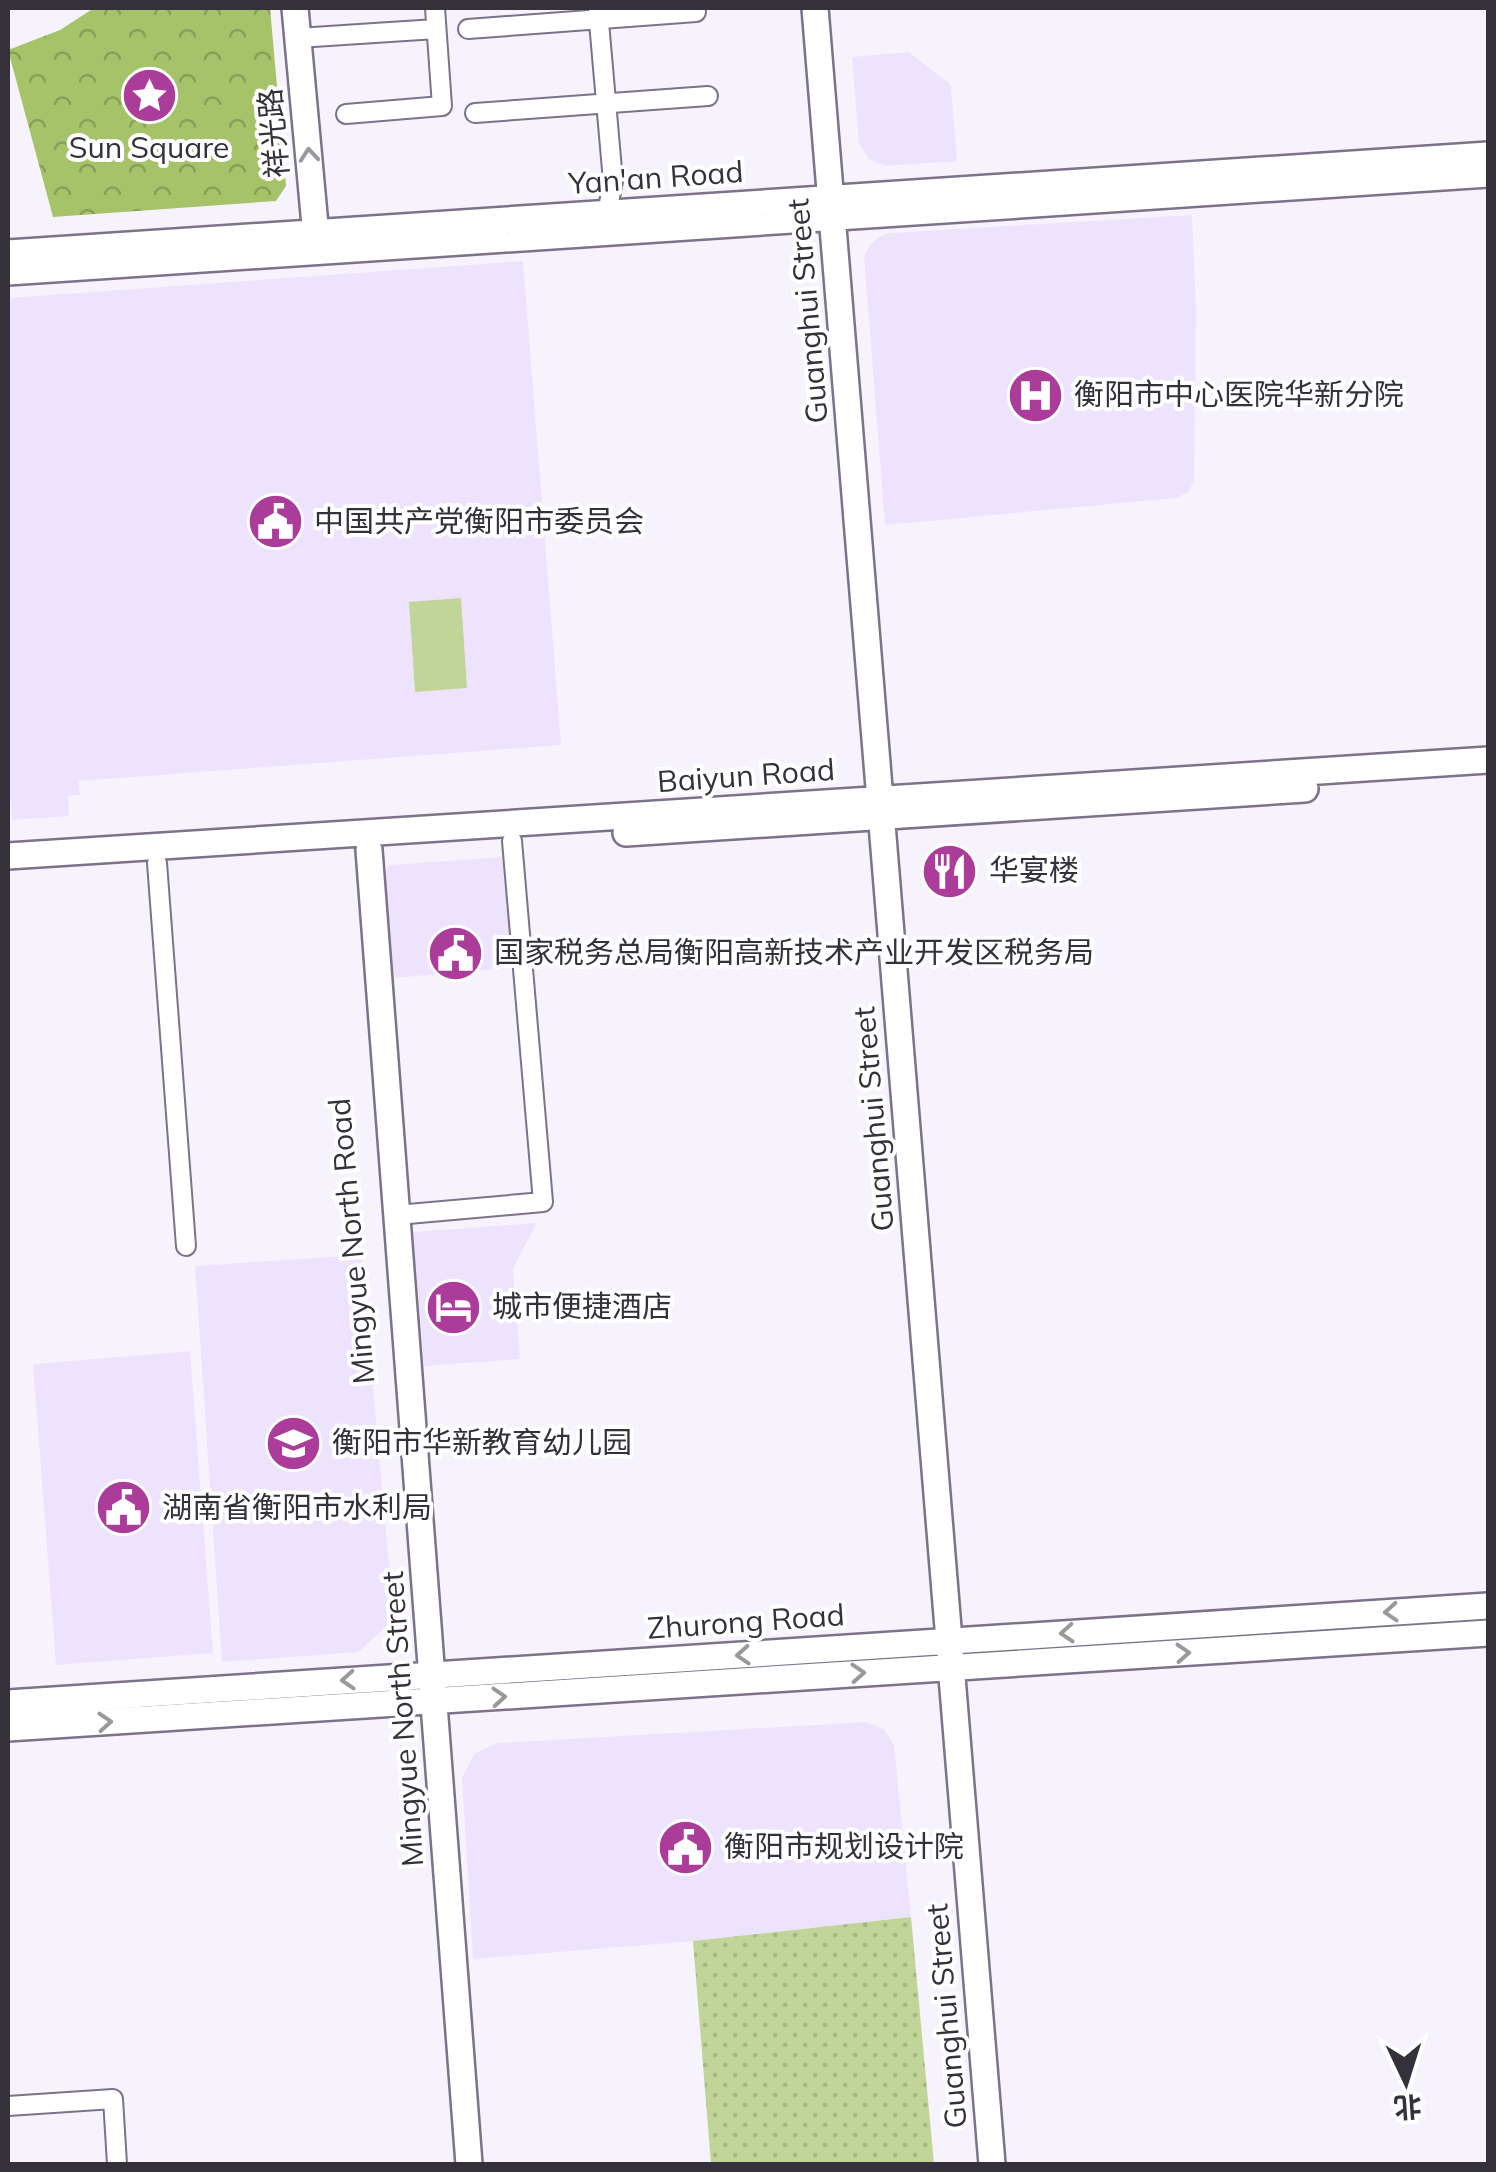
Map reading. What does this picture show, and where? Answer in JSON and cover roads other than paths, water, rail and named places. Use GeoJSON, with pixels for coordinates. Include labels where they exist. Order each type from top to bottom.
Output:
{"type":"FeatureCollection","features":[{"type":"Feature","properties":{"kind":"main road","name":"祥光路"},"geometry":{"type":"LineString","coordinates":[[295,8],[316,242]]}},
{"type":"Feature","properties":{"kind":"main road","name":"Guanghui Street"},"geometry":{"type":"LineString","coordinates":[[804,8],[826,209],[943,1641],[979,2164]]}},
{"type":"Feature","properties":{"kind":"main road","name":"Guanghui Street"},"geometry":{"type":"LineString","coordinates":[[816,8],[826,209]]}},
{"type":"Feature","properties":{"kind":"main road","name":"Yan'an Road"},"geometry":{"type":"LineString","coordinates":[[8,272],[606,214],[826,209],[1488,155]]}},
{"type":"Feature","properties":{"kind":"main road","name":"Yan'an Road"},"geometry":{"type":"LineString","coordinates":[[8,253],[316,242],[826,209],[1488,174]]}},
{"type":"Feature","properties":{"kind":"main road","name":"Baiyun Road"},"geometry":{"type":"LineString","coordinates":[[8,872],[512,840],[1488,760]]}},
{"type":"Feature","properties":{"kind":"main road","name":"Baiyun Road"},"geometry":{"type":"LineString","coordinates":[[8,856],[1488,777]]}},
{"type":"Feature","properties":{"kind":"main road","name":"Mingyue North Street"},"geometry":{"type":"LineString","coordinates":[[361,850],[397,1215],[427,1688],[469,2164]]}},
{"type":"Feature","properties":{"kind":"main road","name":"Mingyue North Road"},"geometry":{"type":"LineString","coordinates":[[361,850],[460,2164]]}},
{"type":"Feature","properties":{"kind":"main road","name":"Zhurong Road"},"geometry":{"type":"LineString","coordinates":[[8,1728],[943,1641],[1488,1606]]}},
{"type":"Feature","properties":{"kind":"main road","name":"Zhurong Road"},"geometry":{"type":"LineString","coordinates":[[8,1703],[945,1668],[1488,1633]]}},
{"type":"Feature","properties":{"kind":"main road","name":"Guanghui Street"},"geometry":{"type":"LineString","coordinates":[[945,1668],[992,2164]]}},
{"type":"Feature","properties":{"kind":"street"},"geometry":{"type":"LineString","coordinates":[[346,114],[442,106],[435,8]]}},
{"type":"Feature","properties":{"kind":"street"},"geometry":{"type":"LineString","coordinates":[[468,29],[598,13],[696,12]]}},
{"type":"Feature","properties":{"kind":"street"},"geometry":{"type":"LineString","coordinates":[[598,13],[613,181],[606,214]]}},
{"type":"Feature","properties":{"kind":"street"},"geometry":{"type":"LineString","coordinates":[[298,38],[436,29]]}},
{"type":"Feature","properties":{"kind":"street"},"geometry":{"type":"LineString","coordinates":[[475,113],[708,96]]}},
{"type":"Feature","properties":{"kind":"street"},"geometry":{"type":"LineString","coordinates":[[397,1215],[543,1202],[512,840]]}},
{"type":"Feature","properties":{"kind":"street"},"geometry":{"type":"LineString","coordinates":[[157,863],[186,1246]]}},
{"type":"Feature","properties":{"kind":"street"},"geometry":{"type":"LineString","coordinates":[[8,2106],[112,2098],[115,2164]]}},
{"type":"Feature","properties":{"kind":"place","name":"Sun Square"},"geometry":{"type":"Point","coordinates":[149,96]}},
{"type":"Feature","properties":{"kind":"place","name":"衡阳市中心医院华新分院"},"geometry":{"type":"Point","coordinates":[1035,395]}},
{"type":"Feature","properties":{"kind":"place","name":"中国共产党衡阳市委员会"},"geometry":{"type":"Point","coordinates":[275,522]}},
{"type":"Feature","properties":{"kind":"place","name":"华宴楼"},"geometry":{"type":"Point","coordinates":[950,871]}},
{"type":"Feature","properties":{"kind":"place","name":"国家税务总局衡阳高新技术产业开发区税务局"},"geometry":{"type":"Point","coordinates":[455,953]}},
{"type":"Feature","properties":{"kind":"place","name":"城市便捷酒店"},"geometry":{"type":"Point","coordinates":[453,1307]}},
{"type":"Feature","properties":{"kind":"place","name":"衡阳市华新教育幼儿园"},"geometry":{"type":"Point","coordinates":[293,1443]}},
{"type":"Feature","properties":{"kind":"place","name":"湖南省衡阳市水利局"},"geometry":{"type":"Point","coordinates":[123,1508]}},
{"type":"Feature","properties":{"kind":"place","name":"衡阳市规划设计院"},"geometry":{"type":"Point","coordinates":[685,1847]}}]}
